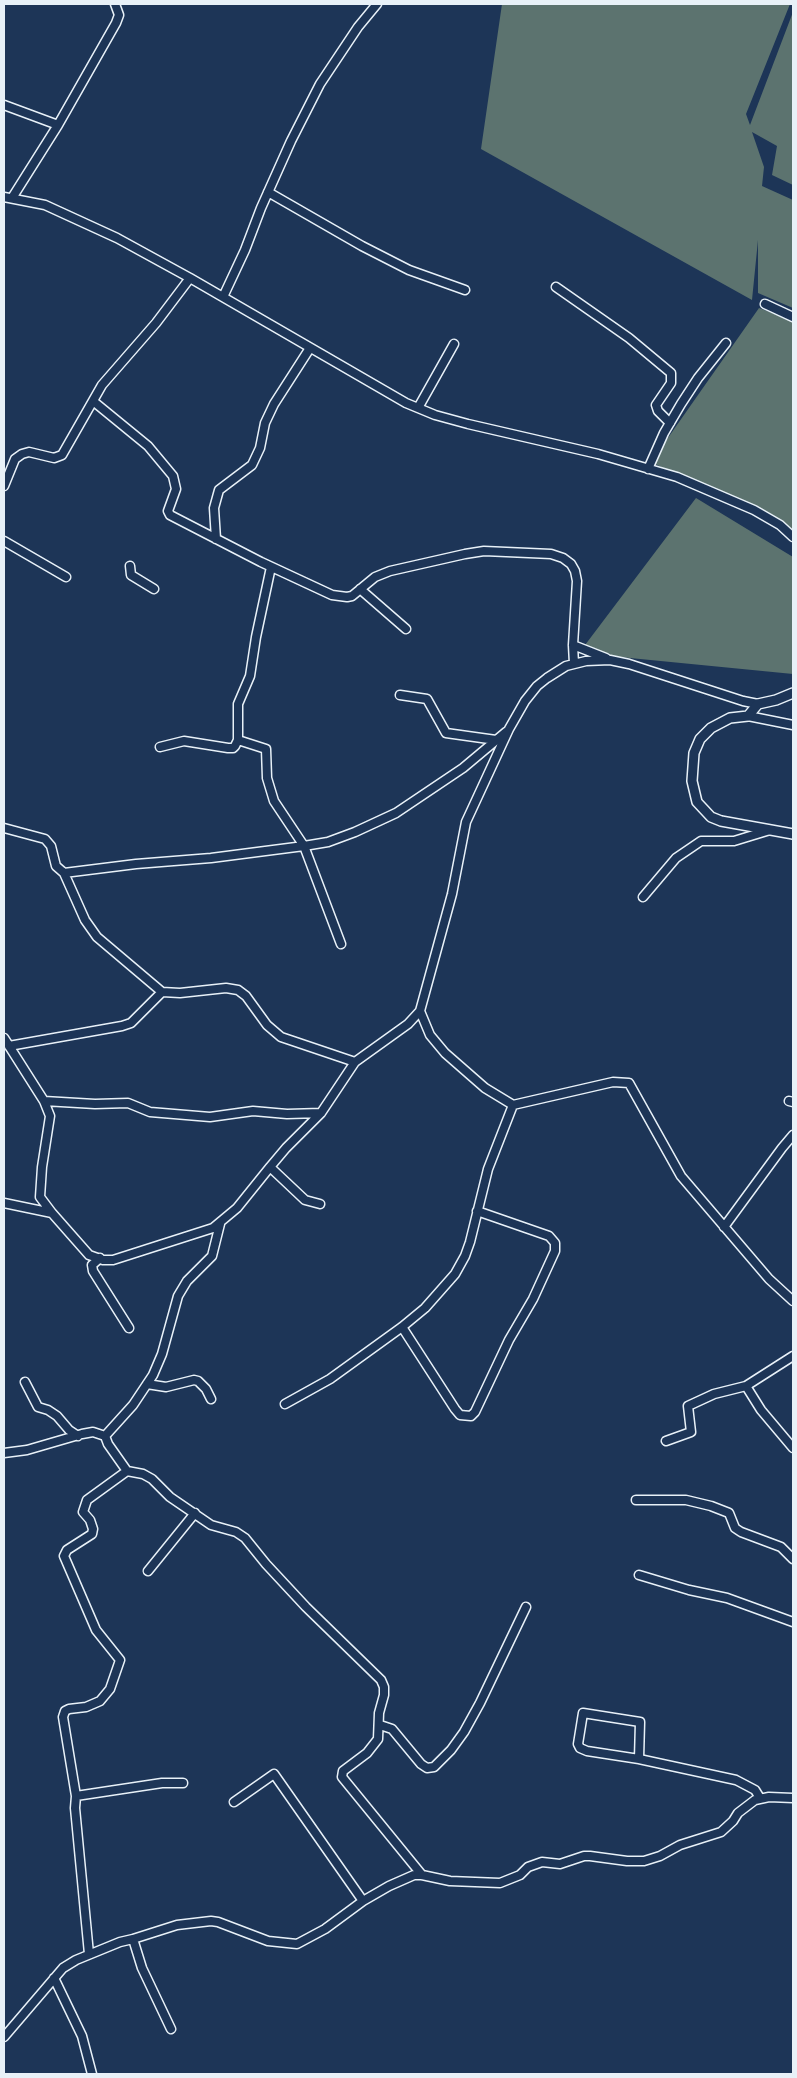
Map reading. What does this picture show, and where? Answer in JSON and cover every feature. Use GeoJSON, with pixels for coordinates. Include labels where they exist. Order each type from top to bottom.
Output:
{"type":"FeatureCollection","features":[{"type":"Feature","properties":{"kind":"street"},"geometry":{"type":"LineString","coordinates":[[115,4],[119,15],[116,23],[58,125],[8,197],[45,206],[71,216],[190,278],[418,408],[468,424],[598,454],[676,477],[724,496],[780,525],[793,537]]}},
{"type":"Feature","properties":{"kind":"street"},"geometry":{"type":"LineString","coordinates":[[223,297],[291,141],[320,84],[358,27],[377,4]]}},
{"type":"Feature","properties":{"kind":"street"},"geometry":{"type":"LineString","coordinates":[[4,106],[58,125]]}},
{"type":"Feature","properties":{"kind":"street"},"geometry":{"type":"LineString","coordinates":[[268,192],[362,246],[409,270],[465,290]]}},
{"type":"Feature","properties":{"kind":"street"},"geometry":{"type":"LineString","coordinates":[[4,486],[15,459],[22,454],[29,452],[54,458],[62,455],[102,385],[156,323],[190,278]]}},
{"type":"Feature","properties":{"kind":"street"},"geometry":{"type":"LineString","coordinates":[[556,287],[629,338],[671,373],[672,383],[656,405],[658,411],[670,423]]}},
{"type":"Feature","properties":{"kind":"street"},"geometry":{"type":"LineString","coordinates":[[765,304],[793,317]]}},
{"type":"Feature","properties":{"kind":"street"},"geometry":{"type":"LineString","coordinates":[[648,469],[670,423],[698,378],[726,342]]}},
{"type":"Feature","properties":{"kind":"street"},"geometry":{"type":"LineString","coordinates":[[418,408],[454,344]]}},
{"type":"Feature","properties":{"kind":"street"},"geometry":{"type":"LineString","coordinates":[[216,539],[214,508],[219,490],[252,465],[260,448],[265,423],[274,404],[310,348]]}},
{"type":"Feature","properties":{"kind":"street"},"geometry":{"type":"LineString","coordinates":[[93,401],[148,446],[174,476],[176,489],[168,511],[170,516],[271,567],[341,598],[352,596],[375,577],[390,570],[465,554],[484,551],[552,554],[563,558],[571,564],[577,581],[573,645],[574,664]]}},
{"type":"Feature","properties":{"kind":"street"},"geometry":{"type":"LineString","coordinates":[[4,541],[66,577]]}},
{"type":"Feature","properties":{"kind":"street"},"geometry":{"type":"LineString","coordinates":[[130,566],[131,576],[154,589]]}},
{"type":"Feature","properties":{"kind":"street"},"geometry":{"type":"LineString","coordinates":[[160,747],[184,741],[233,748],[238,740],[238,704],[250,676],[271,567]]}},
{"type":"Feature","properties":{"kind":"street"},"geometry":{"type":"LineString","coordinates":[[360,589],[406,628]]}},
{"type":"Feature","properties":{"kind":"street"},"geometry":{"type":"LineString","coordinates":[[573,645],[610,660],[630,664],[742,701],[758,704],[776,700],[793,693]]}},
{"type":"Feature","properties":{"kind":"street"},"geometry":{"type":"LineString","coordinates":[[4,1038],[44,1100],[50,1116],[42,1168],[40,1197],[89,1255],[103,1260],[113,1260],[200,1234],[220,1224],[237,1208],[286,1148],[321,1113],[355,1062],[408,1024],[420,1011],[449,909],[466,822],[509,729],[525,701],[537,686],[566,666],[586,661],[610,660]]}},
{"type":"Feature","properties":{"kind":"street"},"geometry":{"type":"LineString","coordinates":[[400,695],[427,699],[446,733],[496,740]]}},
{"type":"Feature","properties":{"kind":"street"},"geometry":{"type":"LineString","coordinates":[[748,716],[758,704]]}},
{"type":"Feature","properties":{"kind":"street"},"geometry":{"type":"LineString","coordinates":[[793,724],[748,716],[721,721],[700,739],[694,753],[692,768],[694,793],[697,802],[711,817],[721,821],[793,834]]}},
{"type":"Feature","properties":{"kind":"street"},"geometry":{"type":"LineString","coordinates":[[64,873],[153,862],[211,858],[328,842],[396,813],[463,768],[509,729]]}},
{"type":"Feature","properties":{"kind":"street"},"geometry":{"type":"LineString","coordinates":[[238,740],[266,750],[267,778],[274,801],[304,846],[341,944]]}},
{"type":"Feature","properties":{"kind":"street"},"geometry":{"type":"LineString","coordinates":[[4,828],[46,839],[51,846],[56,866],[64,873],[84,920],[97,937],[162,992],[180,993],[226,988],[238,990],[246,996],[267,1025],[281,1037],[355,1062]]}},
{"type":"Feature","properties":{"kind":"street"},"geometry":{"type":"LineString","coordinates":[[643,897],[676,858],[700,841],[734,841],[770,830]]}},
{"type":"Feature","properties":{"kind":"street"},"geometry":{"type":"LineString","coordinates":[[9,1046],[131,1023],[162,992]]}},
{"type":"Feature","properties":{"kind":"street"},"geometry":{"type":"LineString","coordinates":[[420,1011],[430,1035],[445,1053],[485,1088],[513,1105],[613,1082],[625,1081],[629,1083],[680,1176],[769,1279],[793,1301]]}},
{"type":"Feature","properties":{"kind":"street"},"geometry":{"type":"LineString","coordinates":[[44,1100],[95,1104],[128,1103],[150,1112],[210,1116],[253,1111],[287,1114],[321,1113]]}},
{"type":"Feature","properties":{"kind":"street"},"geometry":{"type":"LineString","coordinates":[[285,1404],[330,1379],[402,1327],[438,1294],[458,1269],[470,1242],[488,1169],[513,1105]]}},
{"type":"Feature","properties":{"kind":"street"},"geometry":{"type":"LineString","coordinates":[[724,1227],[793,1135]]}},
{"type":"Feature","properties":{"kind":"street"},"geometry":{"type":"LineString","coordinates":[[270,1167],[305,1200],[320,1204]]}},
{"type":"Feature","properties":{"kind":"street"},"geometry":{"type":"LineString","coordinates":[[4,1202],[52,1213]]}},
{"type":"Feature","properties":{"kind":"street"},"geometry":{"type":"LineString","coordinates":[[402,1327],[455,1409],[460,1415],[471,1416],[475,1412],[509,1340],[533,1299],[555,1252],[555,1243],[549,1236],[477,1211]]}},
{"type":"Feature","properties":{"kind":"street"},"geometry":{"type":"LineString","coordinates":[[105,1436],[120,1421],[147,1384],[162,1354],[178,1296],[187,1281],[212,1256],[220,1224]]}},
{"type":"Feature","properties":{"kind":"street"},"geometry":{"type":"LineString","coordinates":[[100,1258],[92,1265],[93,1271],[129,1328]]}},
{"type":"Feature","properties":{"kind":"street"},"geometry":{"type":"LineString","coordinates":[[666,1441],[691,1432],[688,1406],[714,1394],[746,1386],[793,1356]]}},
{"type":"Feature","properties":{"kind":"street"},"geometry":{"type":"LineString","coordinates":[[147,1384],[166,1387],[194,1380],[198,1381],[206,1389],[211,1399]]}},
{"type":"Feature","properties":{"kind":"street"},"geometry":{"type":"LineString","coordinates":[[25,1382],[38,1407],[48,1410],[57,1416],[69,1430],[78,1436]]}},
{"type":"Feature","properties":{"kind":"street"},"geometry":{"type":"LineString","coordinates":[[746,1386],[761,1410],[793,1448]]}},
{"type":"Feature","properties":{"kind":"street"},"geometry":{"type":"LineString","coordinates":[[4,1453],[27,1450],[93,1432],[105,1436]]}},
{"type":"Feature","properties":{"kind":"street"},"geometry":{"type":"LineString","coordinates":[[105,1436],[108,1444],[127,1471],[147,1477],[170,1497],[211,1525],[236,1532],[245,1538],[306,1607],[381,1680],[384,1687],[384,1695],[379,1713],[380,1725],[377,1742],[367,1753],[343,1771],[342,1777],[422,1874]]}},
{"type":"Feature","properties":{"kind":"street"},"geometry":{"type":"LineString","coordinates":[[89,1954],[75,1808],[76,1796],[63,1717],[70,1708],[86,1707],[100,1701],[110,1689],[120,1660],[96,1630],[64,1556],[67,1550],[92,1534],[93,1529],[90,1520],[83,1512],[87,1500],[127,1471]]}},
{"type":"Feature","properties":{"kind":"street"},"geometry":{"type":"LineString","coordinates":[[636,1500],[686,1500],[711,1506],[729,1513],[735,1528],[741,1532],[775,1544],[793,1559]]}},
{"type":"Feature","properties":{"kind":"street"},"geometry":{"type":"LineString","coordinates":[[148,1571],[195,1513]]}},
{"type":"Feature","properties":{"kind":"street"},"geometry":{"type":"LineString","coordinates":[[639,1575],[689,1590],[726,1598],[793,1622]]}},
{"type":"Feature","properties":{"kind":"street"},"geometry":{"type":"LineString","coordinates":[[380,1725],[392,1729],[421,1764],[427,1768],[434,1767],[452,1750],[467,1727],[526,1607]]}},
{"type":"Feature","properties":{"kind":"street"},"geometry":{"type":"LineString","coordinates":[[639,1760],[642,1725],[640,1722],[584,1713],[578,1744],[580,1748],[587,1751],[736,1780],[755,1790],[760,1798]]}},
{"type":"Feature","properties":{"kind":"street"},"geometry":{"type":"LineString","coordinates":[[234,1802],[274,1774],[363,1901]]}},
{"type":"Feature","properties":{"kind":"street"},"geometry":{"type":"LineString","coordinates":[[76,1796],[162,1783],[183,1783]]}},
{"type":"Feature","properties":{"kind":"street"},"geometry":{"type":"LineString","coordinates":[[4,2037],[54,1978],[69,1964],[120,1942],[133,1940],[177,1925],[211,1921],[268,1941],[297,1944],[325,1929],[363,1901],[404,1879],[422,1874],[450,1881],[500,1883],[511,1880],[528,1867],[542,1862],[560,1864],[584,1856],[627,1861],[652,1859],[680,1845],[721,1832],[751,1802],[760,1798],[793,1798]]}},
{"type":"Feature","properties":{"kind":"street"},"geometry":{"type":"LineString","coordinates":[[133,1940],[142,1968],[171,2029]]}},
{"type":"Feature","properties":{"kind":"street"},"geometry":{"type":"LineString","coordinates":[[54,1978],[82,2036],[92,2074]]}},
{"type":"Feature","properties":{"kind":"green space"},"geometry":{"type":"Polygon","coordinates":[[[502,4],[790,4],[746,114],[750,125],[793,12],[793,185],[772,175],[777,146],[752,132],[764,167],[762,186],[793,200],[793,308],[758,293],[758,240],[752,300],[481,149],[502,4]]]}},
{"type":"Feature","properties":{"kind":"green space"},"geometry":{"type":"Polygon","coordinates":[[[759,308],[793,321],[793,530],[651,462],[759,308]]]}},
{"type":"Feature","properties":{"kind":"green space"},"geometry":{"type":"Polygon","coordinates":[[[696,498],[793,557],[793,674],[579,653],[696,498]]]}}]}
